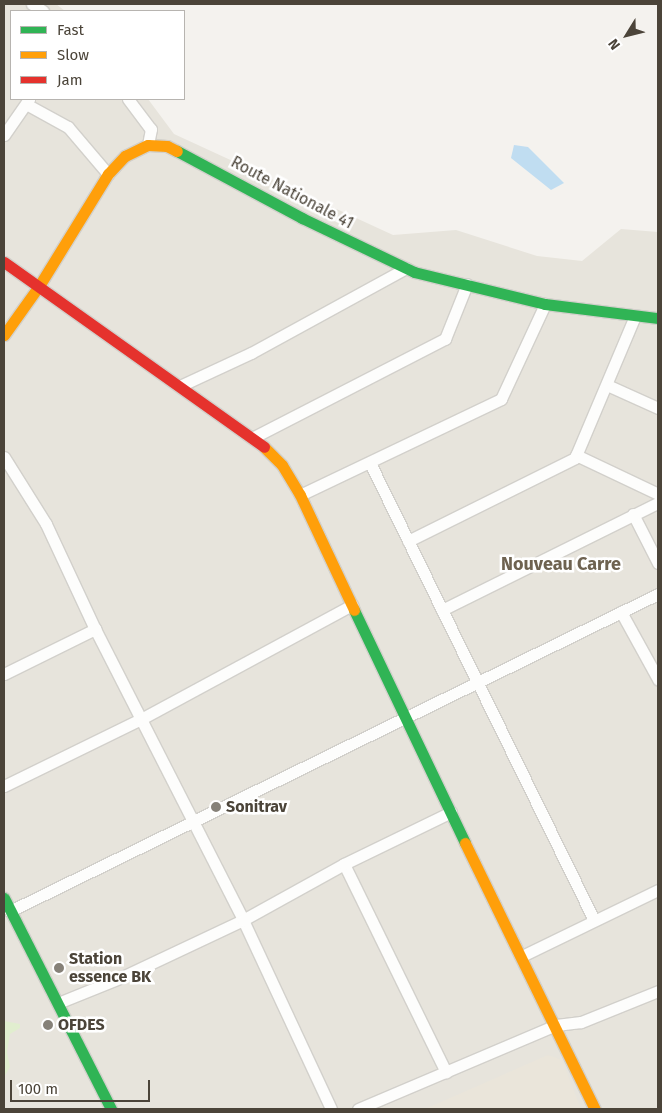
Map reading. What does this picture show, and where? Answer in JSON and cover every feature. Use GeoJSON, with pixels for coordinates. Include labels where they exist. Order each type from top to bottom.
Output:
{"type":"FeatureCollection","features":[{"type":"Feature","properties":{"kind":"main road"},"geometry":{"type":"LineString","coordinates":[[4,335],[39,286],[108,174],[125,156],[148,145]]}},
{"type":"Feature","properties":{"kind":"main road","name":"Route Nationale 41"},"geometry":{"type":"LineString","coordinates":[[148,145],[167,146],[302,218],[406,268],[545,304],[658,318]]}},
{"type":"Feature","properties":{"kind":"main road"},"geometry":{"type":"LineString","coordinates":[[4,262],[272,451],[300,495],[404,719],[556,1025],[595,1109]]}},
{"type":"Feature","properties":{"kind":"main road"},"geometry":{"type":"LineString","coordinates":[[4,898],[7,915],[101,1109]]}},
{"type":"Feature","properties":{"kind":"main road"},"geometry":{"type":"LineString","coordinates":[[7,915],[58,1003],[111,1109]]}},
{"type":"Feature","properties":{"kind":"street"},"geometry":{"type":"LineString","coordinates":[[129,100],[151,129],[148,145]]}},
{"type":"Feature","properties":{"kind":"street"},"geometry":{"type":"LineString","coordinates":[[4,135],[27,101],[68,127],[108,174]]}},
{"type":"Feature","properties":{"kind":"street"},"geometry":{"type":"LineString","coordinates":[[180,386],[251,353],[406,268]]}},
{"type":"Feature","properties":{"kind":"street"},"geometry":{"type":"LineString","coordinates":[[254,437],[445,339],[467,284]]}},
{"type":"Feature","properties":{"kind":"street"},"geometry":{"type":"LineString","coordinates":[[300,495],[501,399],[545,304]]}},
{"type":"Feature","properties":{"kind":"street"},"geometry":{"type":"LineString","coordinates":[[408,542],[575,458],[635,316]]}},
{"type":"Feature","properties":{"kind":"street"},"geometry":{"type":"LineString","coordinates":[[607,385],[658,408]]}},
{"type":"Feature","properties":{"kind":"street"},"geometry":{"type":"LineString","coordinates":[[576,455],[658,494]]}},
{"type":"Feature","properties":{"kind":"street"},"geometry":{"type":"LineString","coordinates":[[4,457],[46,524],[95,629],[243,920],[332,1109]]}},
{"type":"Feature","properties":{"kind":"street"},"geometry":{"type":"LineString","coordinates":[[370,463],[594,920]]}},
{"type":"Feature","properties":{"kind":"street"},"geometry":{"type":"LineString","coordinates":[[442,610],[658,503]]}},
{"type":"Feature","properties":{"kind":"street"},"geometry":{"type":"LineString","coordinates":[[633,514],[658,563]]}},
{"type":"Feature","properties":{"kind":"street"},"geometry":{"type":"LineString","coordinates":[[7,915],[658,594]]}},
{"type":"Feature","properties":{"kind":"street"},"geometry":{"type":"LineString","coordinates":[[4,786],[141,719],[352,605]]}},
{"type":"Feature","properties":{"kind":"street"},"geometry":{"type":"LineString","coordinates":[[621,612],[658,679]]}},
{"type":"Feature","properties":{"kind":"street"},"geometry":{"type":"LineString","coordinates":[[4,674],[95,629]]}},
{"type":"Feature","properties":{"kind":"street"},"geometry":{"type":"LineString","coordinates":[[58,1003],[120,978],[243,920],[344,864],[451,812]]}},
{"type":"Feature","properties":{"kind":"street"},"geometry":{"type":"LineString","coordinates":[[344,864],[446,1072]]}},
{"type":"Feature","properties":{"kind":"street"},"geometry":{"type":"LineString","coordinates":[[522,956],[658,890]]}},
{"type":"Feature","properties":{"kind":"street"},"geometry":{"type":"LineString","coordinates":[[358,1109],[556,1025],[581,1022],[657,994]]}},
{"type":"Feature","properties":{"kind":"shaded area"},"geometry":{"type":"Polygon","coordinates":[[[4,4],[56,4],[64,10],[10,10],[10,100],[149,100],[174,134],[393,235],[456,230],[537,256],[582,261],[621,229],[658,232],[658,1109],[4,1109],[4,4]]]}},
{"type":"Feature","properties":{"kind":"shaded area"},"geometry":{"type":"Polygon","coordinates":[[[548,1055],[562,1060],[581,1109],[425,1109],[548,1055]]]}},
{"type":"Feature","properties":{"kind":"green space"},"geometry":{"type":"Polygon","coordinates":[[[4,1021],[20,1024],[20,1028],[10,1034],[7,1052],[10,1067],[4,1077],[4,1021]]]}},
{"type":"Feature","properties":{"kind":"water"},"geometry":{"type":"Polygon","coordinates":[[[514,145],[528,147],[564,183],[551,190],[511,158],[514,145]]]}},
{"type":"Feature","properties":{"kind":"traffic: fast"},"geometry":{"type":"LineString","coordinates":[[177,151],[302,218],[414,272],[545,304],[658,318]]}},
{"type":"Feature","properties":{"kind":"traffic: fast"},"geometry":{"type":"LineString","coordinates":[[354,610],[465,843]]}},
{"type":"Feature","properties":{"kind":"traffic: fast"},"geometry":{"type":"LineString","coordinates":[[4,898],[111,1109]]}},
{"type":"Feature","properties":{"kind":"traffic: slow"},"geometry":{"type":"LineString","coordinates":[[4,335],[39,286],[108,174],[125,156],[148,145],[167,146],[177,151]]}},
{"type":"Feature","properties":{"kind":"traffic: slow"},"geometry":{"type":"LineString","coordinates":[[264,447],[282,465],[300,495],[354,610]]}},
{"type":"Feature","properties":{"kind":"traffic: slow"},"geometry":{"type":"LineString","coordinates":[[465,843],[595,1109]]}},
{"type":"Feature","properties":{"kind":"traffic: jam"},"geometry":{"type":"LineString","coordinates":[[4,262],[264,447]]}},
{"type":"Feature","properties":{"kind":"place","name":"Sonitrav"},"geometry":{"type":"Point","coordinates":[216,807]}},
{"type":"Feature","properties":{"kind":"place","name":"Station essence BK"},"geometry":{"type":"Point","coordinates":[59,968]}},
{"type":"Feature","properties":{"kind":"place","name":"OFDES"},"geometry":{"type":"Point","coordinates":[48,1025]}},
{"type":"Feature","properties":{"kind":"district","name":"Nouveau Carre"},"geometry":{"type":"Point","coordinates":[561,564]}}]}
